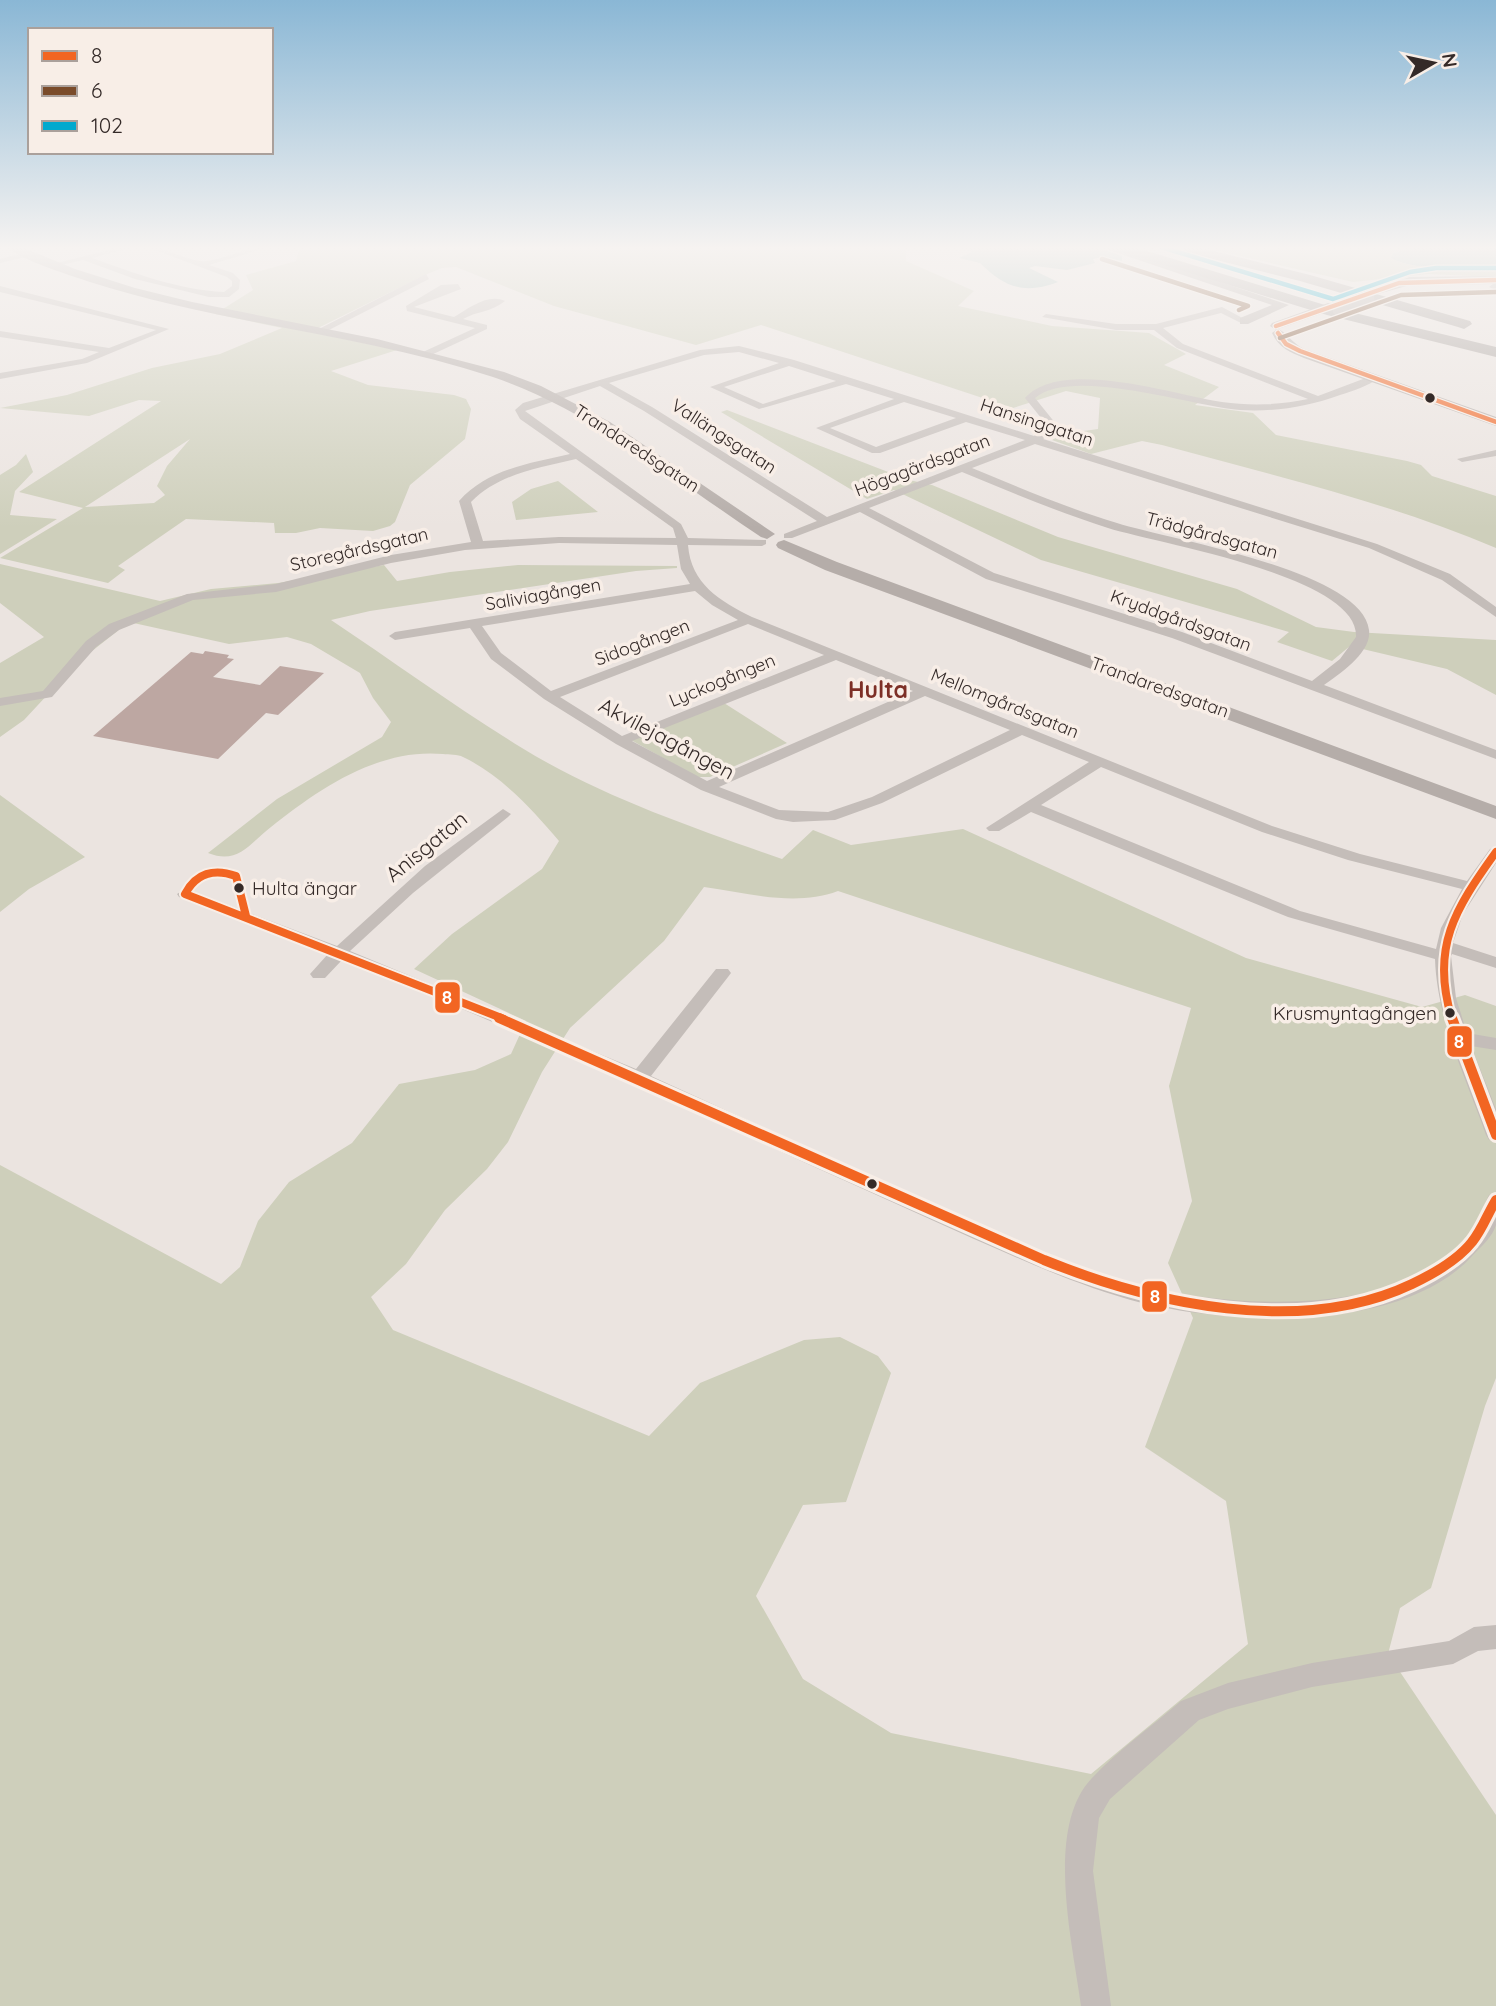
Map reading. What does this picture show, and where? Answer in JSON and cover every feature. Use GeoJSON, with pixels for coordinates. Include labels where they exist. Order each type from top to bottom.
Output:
{"type":"FeatureCollection","features":[{"type":"Feature","properties":{"kind":"highway"},"geometry":{"type":"LineString","coordinates":[[1448,341],[1496,352]]}},
{"type":"Feature","properties":{"kind":"street"},"geometry":{"type":"LineString","coordinates":[[43,341],[111,351]]}},
{"type":"Feature","properties":{"kind":"street"},"geometry":{"type":"LineString","coordinates":[[0,376],[74,364],[136,341]]}},
{"type":"Feature","properties":{"kind":"street","name":"Trandaredsgatan"},"geometry":{"type":"LineString","coordinates":[[364,341],[498,374],[552,397],[603,423],[765,538],[772,546],[786,540],[844,570],[1496,813]]}},
{"type":"Feature","properties":{"kind":"street"},"geometry":{"type":"LineString","coordinates":[[426,354],[455,341]]}},
{"type":"Feature","properties":{"kind":"street"},"geometry":{"type":"LineString","coordinates":[[1173,341],[1180,346],[1315,398]]}},
{"type":"Feature","properties":{"kind":"street"},"geometry":{"type":"LineString","coordinates":[[1281,341],[1293,348],[1374,379],[1496,422]]}},
{"type":"Feature","properties":{"kind":"street","name":"Hansinggatan"},"geometry":{"type":"LineString","coordinates":[[552,397],[703,352],[746,350],[969,417],[1402,556],[1446,577],[1496,613]]}},
{"type":"Feature","properties":{"kind":"street"},"geometry":{"type":"LineString","coordinates":[[791,362],[715,387],[763,407],[849,380]]}},
{"type":"Feature","properties":{"kind":"street"},"geometry":{"type":"LineString","coordinates":[[1035,440],[1049,430],[1051,424],[1030,398],[1032,392],[1060,382],[1089,382],[1237,407],[1289,406],[1374,379]]}},
{"type":"Feature","properties":{"kind":"street","name":"Vallängsgatan"},"geometry":{"type":"LineString","coordinates":[[601,383],[648,409],[826,521]]}},
{"type":"Feature","properties":{"kind":"street"},"geometry":{"type":"LineString","coordinates":[[552,397],[527,404],[520,410],[521,414],[677,526],[683,534],[686,569],[696,587]]}},
{"type":"Feature","properties":{"kind":"street"},"geometry":{"type":"LineString","coordinates":[[907,398],[821,428],[876,451],[969,417]]}},
{"type":"Feature","properties":{"kind":"street","name":"Högagärdsgatan"},"geometry":{"type":"LineString","coordinates":[[786,540],[826,521],[1035,440]]}},
{"type":"Feature","properties":{"kind":"street"},"geometry":{"type":"LineString","coordinates":[[1462,459],[1496,453]]}},
{"type":"Feature","properties":{"kind":"street"},"geometry":{"type":"LineString","coordinates":[[478,545],[465,501],[476,489],[514,472],[577,456]]}},
{"type":"Feature","properties":{"kind":"street","name":"Trädgårdsgatan"},"geometry":{"type":"LineString","coordinates":[[962,468],[1098,522],[1296,576],[1341,599],[1356,614],[1363,629],[1361,643],[1313,687]]}},
{"type":"Feature","properties":{"kind":"street","name":"Kryddgårdsgatan"},"geometry":{"type":"LineString","coordinates":[[860,509],[917,536],[990,576],[1177,635],[1496,755]]}},
{"type":"Feature","properties":{"kind":"street","name":"Storegårdsgatan"},"geometry":{"type":"LineString","coordinates":[[0,702],[47,694],[91,644],[114,627],[191,597],[276,587],[414,554],[478,545],[559,540],[684,543],[765,538]]}},
{"type":"Feature","properties":{"kind":"street","name":"Mellomgårdsgatan"},"geometry":{"type":"LineString","coordinates":[[696,587],[748,620],[1267,829],[1354,857],[1472,887]]}},
{"type":"Feature","properties":{"kind":"street","name":"Saliviagången"},"geometry":{"type":"LineString","coordinates":[[396,636],[696,587]]}},
{"type":"Feature","properties":{"kind":"street","name":"Sidogången"},"geometry":{"type":"LineString","coordinates":[[549,696],[748,620]]}},
{"type":"Feature","properties":{"kind":"street","name":"Akvilejagången"},"geometry":{"type":"LineString","coordinates":[[474,624],[496,656],[549,696],[621,741],[706,787],[776,814],[830,817],[877,800],[1022,730]]}},
{"type":"Feature","properties":{"kind":"street","name":"Lyckogången"},"geometry":{"type":"LineString","coordinates":[[621,741],[836,655]]}},
{"type":"Feature","properties":{"kind":"street"},"geometry":{"type":"LineString","coordinates":[[706,787],[925,691]]}},
{"type":"Feature","properties":{"kind":"street"},"geometry":{"type":"LineString","coordinates":[[994,828],[1100,762]]}},
{"type":"Feature","properties":{"kind":"street"},"geometry":{"type":"LineString","coordinates":[[1030,806],[1294,914],[1496,963]]}},
{"type":"Feature","properties":{"kind":"street","name":"Anisgatan"},"geometry":{"type":"LineString","coordinates":[[319,974],[338,952],[422,876],[503,814]]}},
{"type":"Feature","properties":{"kind":"street"},"geometry":{"type":"LineString","coordinates":[[1496,852],[1454,920],[1444,951],[1445,990],[1496,1135]]}},
{"type":"Feature","properties":{"kind":"street"},"geometry":{"type":"LineString","coordinates":[[185,894],[338,952],[639,1078],[1023,1252],[1133,1292],[1197,1303],[1263,1309],[1326,1309],[1361,1303],[1406,1290],[1431,1278],[1456,1259],[1483,1232],[1496,1200]]}},
{"type":"Feature","properties":{"kind":"street"},"geometry":{"type":"LineString","coordinates":[[639,1078],[722,973]]}},
{"type":"Feature","properties":{"kind":"street"},"geometry":{"type":"LineString","coordinates":[[1461,1038],[1496,1044]]}},
{"type":"Feature","properties":{"kind":"street"},"geometry":{"type":"LineString","coordinates":[[1096,2006],[1080,1871],[1085,1814],[1100,1789],[1190,1710],[1228,1696],[1312,1675],[1452,1652],[1485,1638]]}},
{"type":"Feature","properties":{"kind":"green space"},"geometry":{"type":"Polygon","coordinates":[[[252,341],[352,341],[397,350],[331,371],[368,385],[454,395],[466,399],[471,409],[465,439],[410,485],[395,522],[373,531],[320,528],[296,533],[275,533],[274,523],[186,519],[118,566],[125,570],[108,583],[0,558],[83,508],[19,492],[161,401],[139,400],[89,416],[0,408],[67,395],[152,368],[220,354],[252,341]],[[190,439],[85,507],[154,503],[165,495],[157,486],[167,466],[190,439]]]}},
{"type":"Feature","properties":{"kind":"green space"},"geometry":{"type":"Polygon","coordinates":[[[680,341],[710,341],[696,345],[680,341]]]}},
{"type":"Feature","properties":{"kind":"green space"},"geometry":{"type":"Polygon","coordinates":[[[808,341],[1162,341],[1186,354],[1164,365],[1219,387],[1195,405],[1253,413],[1276,435],[1407,461],[1421,465],[1432,476],[1496,496],[1496,548],[1373,503],[1162,445],[1142,441],[1091,454],[1052,440],[1063,434],[1098,429],[1100,398],[1066,391],[1013,408],[808,341]]]}},
{"type":"Feature","properties":{"kind":"green space"},"geometry":{"type":"Polygon","coordinates":[[[727,410],[909,480],[932,485],[1058,537],[1237,589],[1316,627],[1354,632],[1496,640],[1496,695],[1447,669],[1350,646],[1332,661],[1277,642],[1289,632],[1041,560],[894,490],[867,499],[721,412],[727,410]]]}},
{"type":"Feature","properties":{"kind":"green space"},"geometry":{"type":"Polygon","coordinates":[[[26,454],[33,472],[15,491],[10,515],[57,519],[0,554],[0,475],[16,465],[26,454]]]}},
{"type":"Feature","properties":{"kind":"green space"},"geometry":{"type":"Polygon","coordinates":[[[558,481],[598,512],[516,520],[512,502],[531,489],[558,481]]]}},
{"type":"Feature","properties":{"kind":"green space"},"geometry":{"type":"Polygon","coordinates":[[[0,564],[160,601],[211,589],[278,583],[384,565],[397,581],[518,565],[677,566],[370,611],[331,620],[474,717],[553,766],[649,810],[782,859],[813,830],[851,845],[963,829],[1246,958],[1422,1007],[1465,995],[1496,1006],[1496,1378],[1485,1406],[1431,1588],[1400,1608],[1388,1654],[1496,1815],[1496,2006],[0,2006],[0,1165],[221,1284],[240,1267],[258,1221],[289,1182],[352,1143],[399,1084],[475,1070],[511,1054],[526,1021],[414,969],[452,934],[542,869],[559,841],[516,794],[490,773],[459,755],[419,754],[373,764],[329,786],[235,855],[218,856],[208,853],[277,799],[382,737],[391,722],[373,698],[360,673],[311,644],[287,637],[229,644],[129,622],[78,662],[24,720],[0,737],[0,663],[44,637],[0,603],[0,564]],[[704,887],[664,941],[570,1028],[542,1072],[508,1142],[487,1169],[445,1210],[406,1264],[371,1297],[393,1330],[649,1436],[700,1383],[804,1340],[840,1337],[878,1356],[891,1373],[846,1502],[803,1505],[756,1596],[803,1679],[891,1733],[1091,1774],[1248,1644],[1226,1501],[1145,1447],[1193,1318],[1168,1263],[1192,1201],[1169,1086],[1191,1008],[838,891],[822,896],[788,898],[704,887]]]}},
{"type":"Feature","properties":{"kind":"green space"},"geometry":{"type":"Polygon","coordinates":[[[724,703],[787,743],[710,777],[697,777],[631,740],[724,703]]]}},
{"type":"Feature","properties":{"kind":"green space"},"geometry":{"type":"Polygon","coordinates":[[[0,795],[85,857],[29,889],[0,912],[0,795]]]}},
{"type":"Feature","properties":{"kind":"building"},"geometry":{"type":"Polygon","coordinates":[[[205,651],[229,655],[227,658],[234,659],[213,677],[260,685],[280,666],[324,673],[278,715],[266,713],[218,759],[93,736],[191,652],[203,654],[205,651]]]}},
{"type":"Feature","properties":{"kind":"transit line","name":"8"},"geometry":{"type":"LineString","coordinates":[[1284,341],[1300,351],[1496,422]]}},
{"type":"Feature","properties":{"kind":"transit line","name":"8"},"geometry":{"type":"LineString","coordinates":[[1496,852],[1455,916],[1446,940],[1443,963],[1450,1013],[1458,1039],[1496,1135]]}},
{"type":"Feature","properties":{"kind":"transit line","name":"8"},"geometry":{"type":"LineString","coordinates":[[246,916],[236,876],[228,873],[206,873],[194,881],[185,894],[528,1029],[1012,1247],[1092,1279],[1142,1294],[1237,1309],[1290,1310],[1343,1305],[1393,1294],[1437,1273],[1472,1242],[1496,1200]]}},
{"type":"Feature","properties":{"kind":"place","name":"Hulta ängar"},"geometry":{"type":"Point","coordinates":[239,888]}},
{"type":"Feature","properties":{"kind":"place","name":"Krusmyntagången"},"geometry":{"type":"Point","coordinates":[1450,1013]}},
{"type":"Feature","properties":{"kind":"district","name":"Hulta"},"geometry":{"type":"Point","coordinates":[878,689]}}]}
